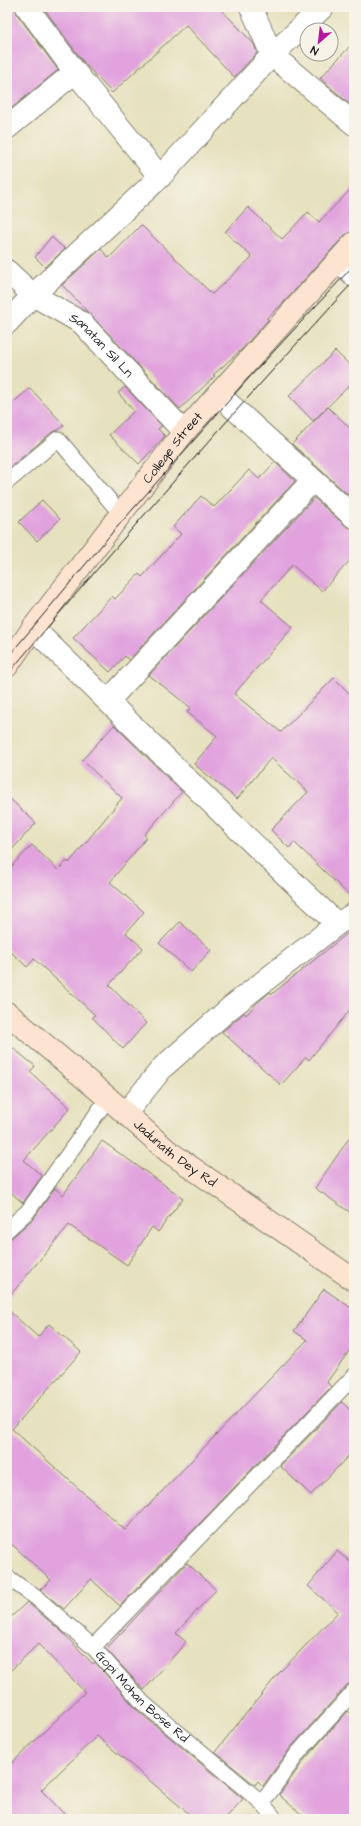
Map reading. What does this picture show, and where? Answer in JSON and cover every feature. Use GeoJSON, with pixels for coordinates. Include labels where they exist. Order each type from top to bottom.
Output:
{"type":"FeatureCollection","features":[{"type":"Feature","properties":{"kind":"main road","name":"College Street"},"geometry":{"type":"LineString","coordinates":[[7,666],[33,628],[184,432],[335,262],[354,243]]}},
{"type":"Feature","properties":{"kind":"main road","name":"Jadunath Dey Rd"},"geometry":{"type":"LineString","coordinates":[[7,1013],[126,1113],[169,1152],[354,1280]]}},
{"type":"Feature","properties":{"kind":"street"},"geometry":{"type":"LineString","coordinates":[[27,7],[75,72],[160,177]]}},
{"type":"Feature","properties":{"kind":"street"},"geometry":{"type":"LineString","coordinates":[[251,7],[272,55],[354,124]]}},
{"type":"Feature","properties":{"kind":"street"},"geometry":{"type":"LineString","coordinates":[[7,323],[33,295],[160,177],[272,55],[323,7]]}},
{"type":"Feature","properties":{"kind":"street"},"geometry":{"type":"LineString","coordinates":[[7,128],[75,72]]}},
{"type":"Feature","properties":{"kind":"street","name":"Sanatan Sil Ln"},"geometry":{"type":"LineString","coordinates":[[7,271],[33,295],[82,323],[184,432]]}},
{"type":"Feature","properties":{"kind":"street"},"geometry":{"type":"LineString","coordinates":[[218,394],[354,517]]}},
{"type":"Feature","properties":{"kind":"street"},"geometry":{"type":"LineString","coordinates":[[108,701],[313,480]]}},
{"type":"Feature","properties":{"kind":"street"},"geometry":{"type":"LineString","coordinates":[[33,628],[108,701],[346,919],[230,1008],[163,1067],[126,1113]]}},
{"type":"Feature","properties":{"kind":"lane"},"geometry":{"type":"LineString","coordinates":[[335,262],[354,280]]}},
{"type":"Feature","properties":{"kind":"lane"},"geometry":{"type":"LineString","coordinates":[[7,482],[58,439],[121,514]]}},
{"type":"Feature","properties":{"kind":"lane"},"geometry":{"type":"LineString","coordinates":[[7,1230],[28,1211],[108,1098]]}},
{"type":"Feature","properties":{"kind":"lane"},"geometry":{"type":"LineString","coordinates":[[93,1647],[354,1376]]}},
{"type":"Feature","properties":{"kind":"lane","name":"Gopi Mohan Bose Rd"},"geometry":{"type":"LineString","coordinates":[[7,1577],[38,1599],[93,1647],[143,1703],[262,1803],[275,1819]]}},
{"type":"Feature","properties":{"kind":"lane"},"geometry":{"type":"LineString","coordinates":[[262,1803],[298,1753],[354,1690]]}},
{"type":"Feature","properties":{"kind":"building"},"geometry":{"type":"Polygon","coordinates":[[[7,7],[15,7],[17,14],[58,70],[7,112],[7,7]]]}},
{"type":"Feature","properties":{"kind":"building"},"geometry":{"type":"Polygon","coordinates":[[[43,7],[219,7],[254,44],[257,53],[234,77],[186,25],[112,93],[85,64],[43,7]]]}},
{"type":"Feature","properties":{"kind":"building"},"geometry":{"type":"Polygon","coordinates":[[[354,42],[354,108],[320,78],[335,62],[339,62],[339,58],[354,42]]]}},
{"type":"Feature","properties":{"kind":"building"},"geometry":{"type":"Polygon","coordinates":[[[354,186],[354,231],[345,235],[284,302],[267,318],[268,320],[240,351],[213,375],[215,376],[180,409],[62,285],[101,249],[109,258],[141,225],[212,294],[252,257],[225,232],[248,207],[282,239],[308,212],[319,222],[354,186]]]}},
{"type":"Feature","properties":{"kind":"building"},"geometry":{"type":"Polygon","coordinates":[[[51,237],[65,249],[45,267],[35,257],[51,237]]]}},
{"type":"Feature","properties":{"kind":"building"},"geometry":{"type":"Polygon","coordinates":[[[335,351],[354,369],[354,381],[313,421],[289,396],[335,351]]]}},
{"type":"Feature","properties":{"kind":"building"},"geometry":{"type":"Polygon","coordinates":[[[125,387],[162,426],[158,429],[165,436],[139,464],[109,435],[134,411],[118,393],[125,387]]]}},
{"type":"Feature","properties":{"kind":"building"},"geometry":{"type":"Polygon","coordinates":[[[30,388],[64,425],[58,430],[52,432],[7,470],[7,408],[30,388]]]}},
{"type":"Feature","properties":{"kind":"building"},"geometry":{"type":"Polygon","coordinates":[[[328,407],[354,432],[354,500],[292,444],[328,407]]]}},
{"type":"Feature","properties":{"kind":"building"},"geometry":{"type":"Polygon","coordinates":[[[275,462],[295,481],[129,660],[125,656],[110,672],[73,638],[112,596],[115,599],[139,574],[142,577],[181,534],[173,527],[201,496],[214,507],[249,470],[259,479],[275,462]]]}},
{"type":"Feature","properties":{"kind":"building"},"geometry":{"type":"Polygon","coordinates":[[[314,498],[346,526],[354,529],[354,556],[322,591],[292,565],[261,600],[293,627],[234,694],[281,732],[334,678],[354,698],[354,900],[294,842],[289,848],[271,830],[308,792],[271,758],[237,799],[194,764],[217,736],[187,712],[191,708],[149,675],[314,498]]]}},
{"type":"Feature","properties":{"kind":"building"},"geometry":{"type":"Polygon","coordinates":[[[42,500],[60,519],[37,541],[19,522],[42,500]]]}},
{"type":"Feature","properties":{"kind":"building"},"geometry":{"type":"Polygon","coordinates":[[[114,725],[182,792],[144,835],[147,837],[110,882],[144,912],[126,933],[143,948],[109,985],[146,1023],[123,1049],[92,1017],[95,1015],[34,959],[27,967],[7,948],[7,871],[32,845],[58,870],[67,861],[69,863],[122,798],[82,760],[114,725]]]}},
{"type":"Feature","properties":{"kind":"building"},"geometry":{"type":"Polygon","coordinates":[[[7,796],[36,823],[7,855],[7,796]]]}},
{"type":"Feature","properties":{"kind":"building"},"geometry":{"type":"Polygon","coordinates":[[[180,922],[211,950],[191,972],[159,943],[180,922]]]}},
{"type":"Feature","properties":{"kind":"building"},"geometry":{"type":"Polygon","coordinates":[[[354,928],[354,1005],[309,1060],[306,1057],[281,1085],[222,1032],[244,1013],[246,1015],[270,992],[272,994],[354,928]]]}},
{"type":"Feature","properties":{"kind":"building"},"geometry":{"type":"Polygon","coordinates":[[[7,1043],[35,1066],[30,1072],[70,1108],[24,1160],[42,1176],[23,1203],[7,1189],[7,1043]]]}},
{"type":"Feature","properties":{"kind":"building"},"geometry":{"type":"Polygon","coordinates":[[[354,1131],[354,1215],[315,1188],[354,1131]]]}},
{"type":"Feature","properties":{"kind":"building"},"geometry":{"type":"Polygon","coordinates":[[[102,1141],[183,1198],[158,1232],[152,1227],[127,1265],[69,1225],[7,1299],[7,1242],[34,1218],[55,1188],[63,1195],[102,1141]]]}},
{"type":"Feature","properties":{"kind":"building"},"geometry":{"type":"Polygon","coordinates":[[[324,1289],[354,1310],[354,1344],[327,1382],[331,1387],[120,1606],[91,1579],[64,1609],[40,1590],[51,1580],[7,1540],[7,1309],[38,1337],[49,1324],[81,1352],[12,1429],[125,1530],[307,1340],[294,1331],[324,1289]]]}},
{"type":"Feature","properties":{"kind":"building"},"geometry":{"type":"Polygon","coordinates":[[[342,1402],[354,1414],[354,1450],[311,1495],[280,1466],[342,1402]]]}},
{"type":"Feature","properties":{"kind":"building"},"geometry":{"type":"Polygon","coordinates":[[[337,1551],[354,1565],[354,1680],[347,1685],[291,1747],[263,1786],[258,1781],[255,1785],[215,1752],[279,1673],[338,1612],[308,1586],[337,1551]]]}},
{"type":"Feature","properties":{"kind":"building"},"geometry":{"type":"Polygon","coordinates":[[[187,1563],[216,1590],[176,1633],[186,1642],[144,1690],[106,1649],[187,1563]]]}},
{"type":"Feature","properties":{"kind":"building"},"geometry":{"type":"Polygon","coordinates":[[[27,1602],[61,1631],[93,1664],[95,1662],[137,1710],[243,1799],[225,1819],[195,1819],[97,1736],[41,1790],[69,1819],[7,1819],[7,1768],[85,1692],[38,1644],[7,1674],[7,1621],[27,1602]]]}},
{"type":"Feature","properties":{"kind":"building"},"geometry":{"type":"Polygon","coordinates":[[[348,1711],[354,1716],[354,1810],[346,1819],[307,1819],[279,1795],[305,1759],[348,1711]]]}},
{"type":"Feature","properties":{"kind":"tram line"},"geometry":{"type":"LineString","coordinates":[[7,658],[111,534],[248,379],[354,265]]}},
{"type":"Feature","properties":{"kind":"tram line"},"geometry":{"type":"LineString","coordinates":[[7,675],[178,476],[354,281]]}}]}
